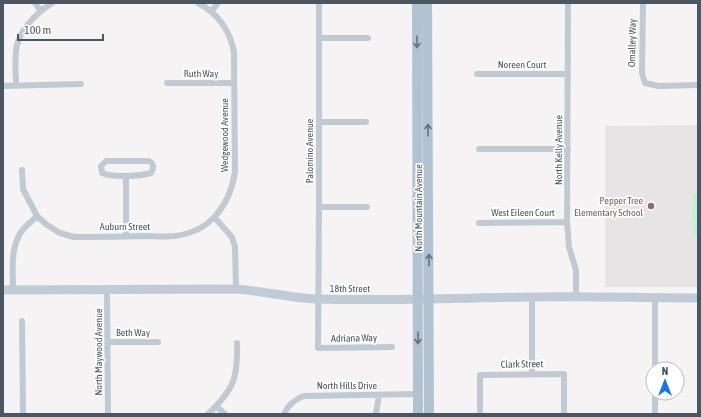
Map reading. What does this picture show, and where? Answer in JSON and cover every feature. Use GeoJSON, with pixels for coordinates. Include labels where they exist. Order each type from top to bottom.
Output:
{"type":"FeatureCollection","features":[{"type":"Feature","properties":{"kind":"main road","name":"North Mountain Avenue"},"geometry":{"type":"LineString","coordinates":[[417,3],[423,299],[429,414]]}},
{"type":"Feature","properties":{"kind":"main road","name":"North Mountain Avenue"},"geometry":{"type":"LineString","coordinates":[[418,414],[423,299],[427,3]]}},
{"type":"Feature","properties":{"kind":"main road","name":"18th Street"},"geometry":{"type":"LineString","coordinates":[[3,290],[107,291],[236,289],[264,292],[294,298],[317,299],[532,297],[698,298]]}},
{"type":"Feature","properties":{"kind":"street"},"geometry":{"type":"LineString","coordinates":[[35,3],[41,11]]}},
{"type":"Feature","properties":{"kind":"street"},"geometry":{"type":"LineString","coordinates":[[16,86],[17,46],[20,37],[41,11],[52,3]]}},
{"type":"Feature","properties":{"kind":"street","name":"Wedgewood Avenue"},"geometry":{"type":"LineString","coordinates":[[198,3],[211,12],[224,25],[231,37],[234,53],[235,172],[233,186],[223,207],[215,218]]}},
{"type":"Feature","properties":{"kind":"street"},"geometry":{"type":"LineString","coordinates":[[211,12],[218,3]]}},
{"type":"Feature","properties":{"kind":"street","name":"Palomino Avenue"},"geometry":{"type":"LineString","coordinates":[[317,299],[319,207],[319,3]]}},
{"type":"Feature","properties":{"kind":"street","name":"North Kelly Avenue"},"geometry":{"type":"LineString","coordinates":[[568,3],[567,222],[570,247],[576,270],[576,297]]}},
{"type":"Feature","properties":{"kind":"street","name":"Omalley Way"},"geometry":{"type":"LineString","coordinates":[[643,3],[642,73],[645,84],[658,86],[698,85]]}},
{"type":"Feature","properties":{"kind":"street"},"geometry":{"type":"LineString","coordinates":[[319,38],[368,38]]}},
{"type":"Feature","properties":{"kind":"street","name":"Noreen Court"},"geometry":{"type":"LineString","coordinates":[[477,74],[568,74]]}},
{"type":"Feature","properties":{"kind":"street","name":"Ruth Way"},"geometry":{"type":"LineString","coordinates":[[167,83],[234,83]]}},
{"type":"Feature","properties":{"kind":"street"},"geometry":{"type":"LineString","coordinates":[[3,86],[80,84]]}},
{"type":"Feature","properties":{"kind":"street"},"geometry":{"type":"LineString","coordinates":[[319,122],[366,122]]}},
{"type":"Feature","properties":{"kind":"street"},"geometry":{"type":"LineString","coordinates":[[479,149],[568,149]]}},
{"type":"Feature","properties":{"kind":"street"},"geometry":{"type":"LineString","coordinates":[[106,161],[149,162],[153,164],[153,170],[151,173],[126,176],[102,173],[101,166],[106,161]]}},
{"type":"Feature","properties":{"kind":"street"},"geometry":{"type":"LineString","coordinates":[[13,290],[13,257],[16,242],[22,231],[37,216],[23,189],[22,170]]}},
{"type":"Feature","properties":{"kind":"street"},"geometry":{"type":"LineString","coordinates":[[126,176],[126,236]]}},
{"type":"Feature","properties":{"kind":"street"},"geometry":{"type":"LineString","coordinates":[[319,207],[367,207]]}},
{"type":"Feature","properties":{"kind":"street","name":"Auburn Street"},"geometry":{"type":"LineString","coordinates":[[37,216],[47,225],[74,237],[174,236],[196,231],[215,218]]}},
{"type":"Feature","properties":{"kind":"street"},"geometry":{"type":"LineString","coordinates":[[215,218],[232,237],[235,247],[236,289]]}},
{"type":"Feature","properties":{"kind":"street","name":"West Eileen Court"},"geometry":{"type":"LineString","coordinates":[[479,223],[567,222]]}},
{"type":"Feature","properties":{"kind":"street","name":"North Maywood Avenue"},"geometry":{"type":"LineString","coordinates":[[107,291],[108,414]]}},
{"type":"Feature","properties":{"kind":"street"},"geometry":{"type":"LineString","coordinates":[[532,297],[532,374]]}},
{"type":"Feature","properties":{"kind":"street"},"geometry":{"type":"LineString","coordinates":[[655,298],[655,361]]}},
{"type":"Feature","properties":{"kind":"street","name":"Adriana Way"},"geometry":{"type":"LineString","coordinates":[[317,299],[318,348],[392,348]]}},
{"type":"Feature","properties":{"kind":"street"},"geometry":{"type":"LineString","coordinates":[[22,322],[23,414]]}},
{"type":"Feature","properties":{"kind":"street","name":"Beth Way"},"geometry":{"type":"LineString","coordinates":[[108,342],[158,342]]}},
{"type":"Feature","properties":{"kind":"street"},"geometry":{"type":"LineString","coordinates":[[208,414],[227,395],[233,383],[238,361],[237,343]]}},
{"type":"Feature","properties":{"kind":"street","name":"Clark Street"},"geometry":{"type":"LineString","coordinates":[[480,414],[480,375],[564,374],[564,414]]}},
{"type":"Feature","properties":{"kind":"street","name":"North Hills Drive"},"geometry":{"type":"LineString","coordinates":[[284,414],[292,403],[304,396],[418,394]]}},
{"type":"Feature","properties":{"kind":"street"},"geometry":{"type":"LineString","coordinates":[[376,414],[379,395]]}},
{"type":"Feature","properties":{"kind":"street"},"geometry":{"type":"LineString","coordinates":[[655,401],[655,414]]}},
{"type":"Feature","properties":{"kind":"street"},"geometry":{"type":"LineString","coordinates":[[216,406],[225,414]]}},
{"type":"Feature","properties":{"kind":"shaded area","name":"Pepper Tree Elementary School"},"geometry":{"type":"Polygon","coordinates":[[[698,125],[698,287],[605,287],[605,126],[698,125]]]}},
{"type":"Feature","properties":{"kind":"green space"},"geometry":{"type":"Polygon","coordinates":[[[693,193],[698,193],[698,222],[692,222],[693,193]]]}},
{"type":"Feature","properties":{"kind":"green space"},"geometry":{"type":"Polygon","coordinates":[[[693,223],[698,223],[698,235],[692,235],[693,223]]]}},
{"type":"Feature","properties":{"kind":"place","name":"Pepper Tree Elementary School"},"geometry":{"type":"Point","coordinates":[651,206]}}]}
